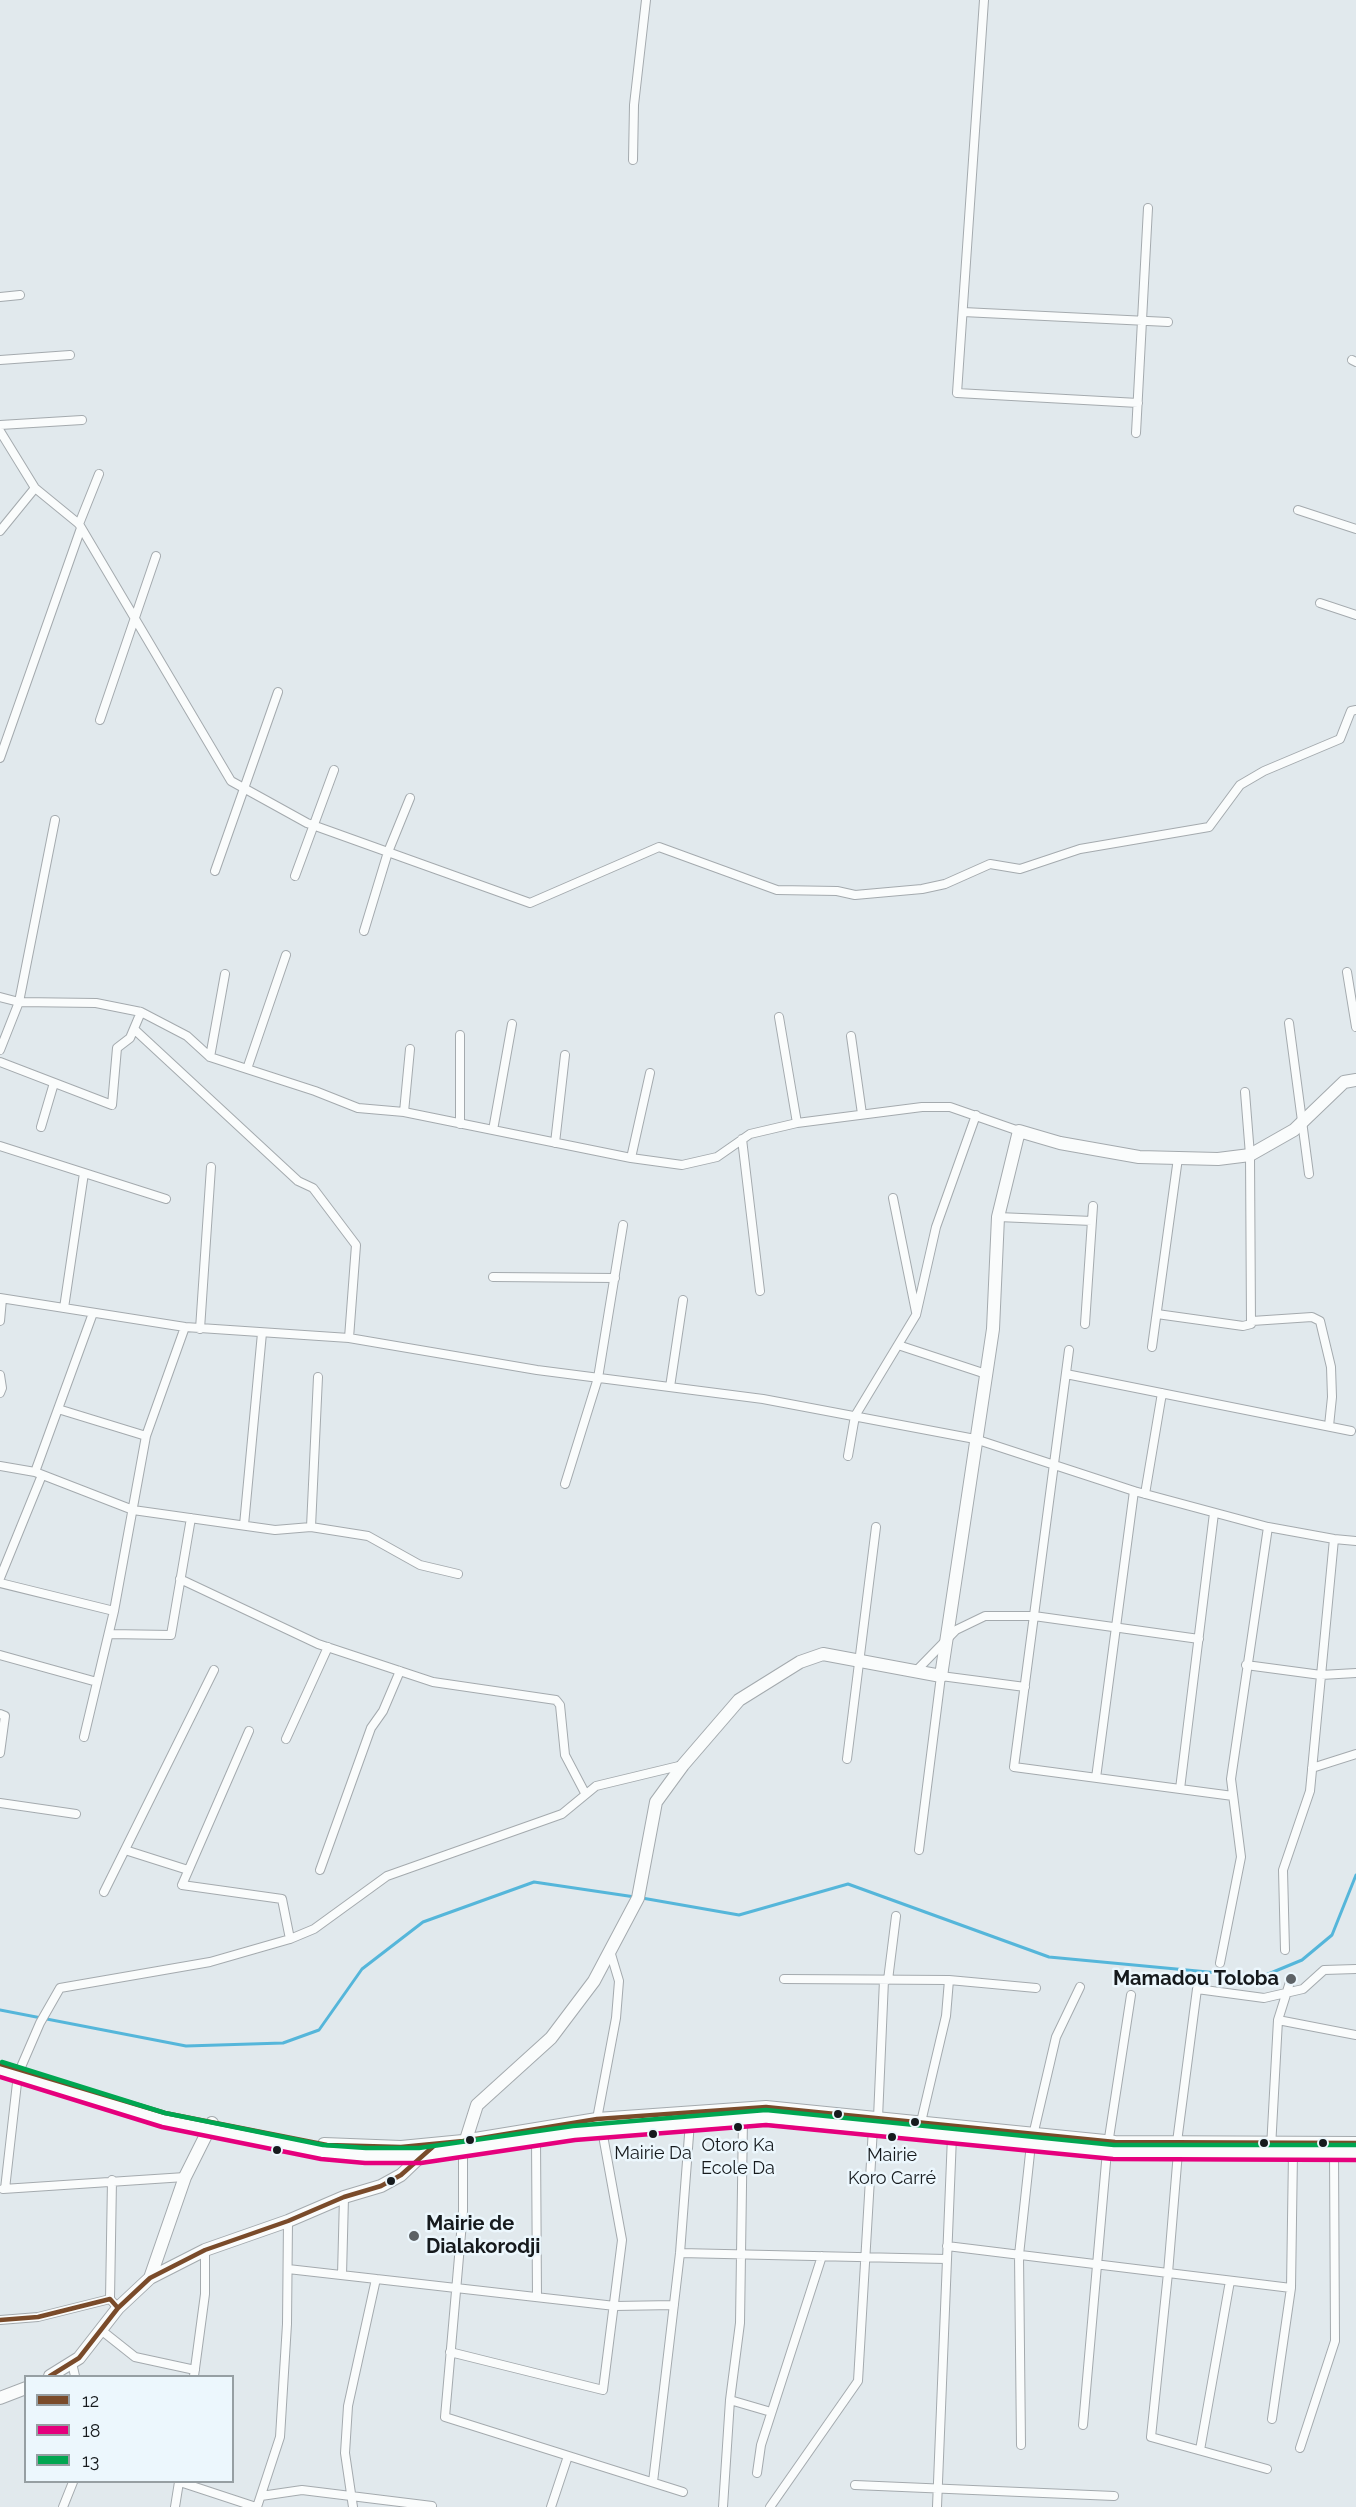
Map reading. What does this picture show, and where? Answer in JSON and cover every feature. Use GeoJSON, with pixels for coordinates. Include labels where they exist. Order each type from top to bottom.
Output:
{"type":"FeatureCollection","features":[{"type":"Feature","properties":{"kind":"street"},"geometry":{"type":"LineString","coordinates":[[633,160],[634,105],[645,0]]}},
{"type":"Feature","properties":{"kind":"street"},"geometry":{"type":"LineString","coordinates":[[984,0],[957,393],[1138,403]]}},
{"type":"Feature","properties":{"kind":"street"},"geometry":{"type":"LineString","coordinates":[[1136,433],[1148,208]]}},
{"type":"Feature","properties":{"kind":"street"},"geometry":{"type":"LineString","coordinates":[[0,297],[20,295]]}},
{"type":"Feature","properties":{"kind":"street"},"geometry":{"type":"LineString","coordinates":[[963,312],[1168,322]]}},
{"type":"Feature","properties":{"kind":"street"},"geometry":{"type":"LineString","coordinates":[[0,360],[70,355]]}},
{"type":"Feature","properties":{"kind":"street"},"geometry":{"type":"LineString","coordinates":[[0,425],[82,420]]}},
{"type":"Feature","properties":{"kind":"street"},"geometry":{"type":"LineString","coordinates":[[0,431],[35,488],[80,526],[231,781],[314,825],[530,903],[659,847],[777,890],[837,891],[855,895],[922,890],[945,884],[990,864],[1020,869],[1080,849],[1209,827],[1240,785],[1264,771],[1340,739],[1351,711],[1356,710]]}},
{"type":"Feature","properties":{"kind":"street"},"geometry":{"type":"LineString","coordinates":[[0,758],[99,474]]}},
{"type":"Feature","properties":{"kind":"street"},"geometry":{"type":"LineString","coordinates":[[0,531],[35,488]]}},
{"type":"Feature","properties":{"kind":"street"},"geometry":{"type":"LineString","coordinates":[[1298,510],[1356,529]]}},
{"type":"Feature","properties":{"kind":"street"},"geometry":{"type":"LineString","coordinates":[[100,720],[156,556]]}},
{"type":"Feature","properties":{"kind":"street"},"geometry":{"type":"LineString","coordinates":[[1320,603],[1356,615]]}},
{"type":"Feature","properties":{"kind":"street"},"geometry":{"type":"LineString","coordinates":[[215,871],[278,692]]}},
{"type":"Feature","properties":{"kind":"street"},"geometry":{"type":"LineString","coordinates":[[0,723],[11,728]]}},
{"type":"Feature","properties":{"kind":"street"},"geometry":{"type":"LineString","coordinates":[[296,876],[334,770]]}},
{"type":"Feature","properties":{"kind":"street"},"geometry":{"type":"LineString","coordinates":[[364,931],[388,852],[410,798]]}},
{"type":"Feature","properties":{"kind":"street"},"geometry":{"type":"LineString","coordinates":[[0,1050],[19,1002],[55,820]]}},
{"type":"Feature","properties":{"kind":"street"},"geometry":{"type":"LineString","coordinates":[[247,1069],[286,955]]}},
{"type":"Feature","properties":{"kind":"street"},"geometry":{"type":"LineString","coordinates":[[1347,972],[1356,1027]]}},
{"type":"Feature","properties":{"kind":"street"},"geometry":{"type":"LineString","coordinates":[[210,1057],[225,974]]}},
{"type":"Feature","properties":{"kind":"street"},"geometry":{"type":"LineString","coordinates":[[0,997],[19,1002],[96,1003],[141,1012],[187,1036],[210,1057],[315,1091],[358,1108],[404,1112],[631,1158],[682,1165],[717,1157],[750,1134],[797,1123],[922,1107],[950,1107],[1060,1143],[1139,1157],[1218,1159],[1250,1155],[1294,1130],[1344,1082],[1356,1080]]}},
{"type":"Feature","properties":{"kind":"street"},"geometry":{"type":"LineString","coordinates":[[0,1062],[112,1105],[117,1048],[135,1030],[141,1012]]}},
{"type":"Feature","properties":{"kind":"street"},"geometry":{"type":"LineString","coordinates":[[778,1017],[797,1123]]}},
{"type":"Feature","properties":{"kind":"street"},"geometry":{"type":"LineString","coordinates":[[1289,1023],[1310,1174]]}},
{"type":"Feature","properties":{"kind":"street"},"geometry":{"type":"LineString","coordinates":[[493,1130],[512,1024]]}},
{"type":"Feature","properties":{"kind":"street"},"geometry":{"type":"LineString","coordinates":[[135,1030],[298,1181],[313,1188],[356,1245],[349,1338]]}},
{"type":"Feature","properties":{"kind":"street"},"geometry":{"type":"LineString","coordinates":[[460,1035],[460,1124]]}},
{"type":"Feature","properties":{"kind":"street"},"geometry":{"type":"LineString","coordinates":[[851,1036],[862,1114]]}},
{"type":"Feature","properties":{"kind":"street"},"geometry":{"type":"LineString","coordinates":[[404,1112],[410,1049]]}},
{"type":"Feature","properties":{"kind":"street"},"geometry":{"type":"LineString","coordinates":[[555,1143],[565,1055]]}},
{"type":"Feature","properties":{"kind":"street"},"geometry":{"type":"LineString","coordinates":[[631,1158],[650,1073]]}},
{"type":"Feature","properties":{"kind":"street"},"geometry":{"type":"LineString","coordinates":[[41,1127],[54,1083]]}},
{"type":"Feature","properties":{"kind":"street"},"geometry":{"type":"LineString","coordinates":[[1157,1314],[1248,1326],[1252,1321],[1250,1155],[1245,1092]]}},
{"type":"Feature","properties":{"kind":"street"},"geometry":{"type":"LineString","coordinates":[[848,1456],[855,1416],[916,1315],[936,1227],[976,1114]]}},
{"type":"Feature","properties":{"kind":"street"},"geometry":{"type":"LineString","coordinates":[[919,1850],[941,1676],[993,1329],[998,1217],[1019,1131]]}},
{"type":"Feature","properties":{"kind":"street"},"geometry":{"type":"LineString","coordinates":[[742,1139],[760,1292]]}},
{"type":"Feature","properties":{"kind":"street"},"geometry":{"type":"LineString","coordinates":[[0,1146],[166,1199]]}},
{"type":"Feature","properties":{"kind":"street"},"geometry":{"type":"LineString","coordinates":[[1152,1347],[1178,1158]]}},
{"type":"Feature","properties":{"kind":"street"},"geometry":{"type":"LineString","coordinates":[[200,1329],[212,1167]]}},
{"type":"Feature","properties":{"kind":"street"},"geometry":{"type":"LineString","coordinates":[[64,1308],[84,1173]]}},
{"type":"Feature","properties":{"kind":"street"},"geometry":{"type":"LineString","coordinates":[[892,1198],[916,1315]]}},
{"type":"Feature","properties":{"kind":"street"},"geometry":{"type":"LineString","coordinates":[[1085,1324],[1093,1206]]}},
{"type":"Feature","properties":{"kind":"street"},"geometry":{"type":"LineString","coordinates":[[998,1217],[1092,1221]]}},
{"type":"Feature","properties":{"kind":"street"},"geometry":{"type":"LineString","coordinates":[[565,1484],[598,1378],[623,1225]]}},
{"type":"Feature","properties":{"kind":"street"},"geometry":{"type":"LineString","coordinates":[[493,1277],[615,1278]]}},
{"type":"Feature","properties":{"kind":"street"},"geometry":{"type":"LineString","coordinates":[[0,1321],[1,1298],[185,1328],[349,1338],[537,1370],[763,1399],[975,1439],[1134,1491],[1214,1513],[1268,1527],[1356,1541]]}},
{"type":"Feature","properties":{"kind":"street"},"geometry":{"type":"LineString","coordinates":[[670,1387],[683,1300]]}},
{"type":"Feature","properties":{"kind":"street"},"geometry":{"type":"LineString","coordinates":[[0,1578],[93,1313]]}},
{"type":"Feature","properties":{"kind":"street"},"geometry":{"type":"LineString","coordinates":[[1252,1321],[1312,1317],[1320,1321],[1331,1367],[1332,1397],[1329,1426]]}},
{"type":"Feature","properties":{"kind":"street"},"geometry":{"type":"LineString","coordinates":[[84,1737],[114,1611],[146,1436],[185,1328]]}},
{"type":"Feature","properties":{"kind":"street"},"geometry":{"type":"LineString","coordinates":[[244,1525],[262,1333]]}},
{"type":"Feature","properties":{"kind":"street"},"geometry":{"type":"LineString","coordinates":[[898,1345],[986,1374]]}},
{"type":"Feature","properties":{"kind":"street"},"geometry":{"type":"LineString","coordinates":[[1069,1350],[1014,1767],[1233,1796]]}},
{"type":"Feature","properties":{"kind":"street"},"geometry":{"type":"LineString","coordinates":[[1066,1374],[1351,1431]]}},
{"type":"Feature","properties":{"kind":"street"},"geometry":{"type":"LineString","coordinates":[[0,1375],[2,1388],[0,1393]]}},
{"type":"Feature","properties":{"kind":"street"},"geometry":{"type":"LineString","coordinates":[[311,1527],[318,1377]]}},
{"type":"Feature","properties":{"kind":"street"},"geometry":{"type":"LineString","coordinates":[[1145,1494],[1162,1393]]}},
{"type":"Feature","properties":{"kind":"street"},"geometry":{"type":"LineString","coordinates":[[58,1410],[146,1436]]}},
{"type":"Feature","properties":{"kind":"street"},"geometry":{"type":"LineString","coordinates":[[0,1466],[38,1473],[133,1510],[275,1530],[311,1527],[368,1536],[420,1564],[458,1574]]}},
{"type":"Feature","properties":{"kind":"street"},"geometry":{"type":"LineString","coordinates":[[1096,1778],[1134,1491]]}},
{"type":"Feature","properties":{"kind":"street"},"geometry":{"type":"LineString","coordinates":[[1180,1789],[1214,1513]]}},
{"type":"Feature","properties":{"kind":"street"},"geometry":{"type":"LineString","coordinates":[[109,1634],[171,1635],[191,1518]]}},
{"type":"Feature","properties":{"kind":"street"},"geometry":{"type":"LineString","coordinates":[[847,1759],[876,1527]]}},
{"type":"Feature","properties":{"kind":"street"},"geometry":{"type":"LineString","coordinates":[[1220,1963],[1241,1857],[1231,1779],[1268,1527]]}},
{"type":"Feature","properties":{"kind":"street"},"geometry":{"type":"LineString","coordinates":[[1285,1950],[1283,1870],[1310,1791],[1334,1539]]}},
{"type":"Feature","properties":{"kind":"street"},"geometry":{"type":"LineString","coordinates":[[180,1579],[328,1647],[400,1671],[442,1684],[556,1700],[560,1705],[565,1755],[585,1793]]}},
{"type":"Feature","properties":{"kind":"street"},"geometry":{"type":"LineString","coordinates":[[0,1583],[114,1611]]}},
{"type":"Feature","properties":{"kind":"street"},"geometry":{"type":"LineString","coordinates":[[916,1671],[947,1637],[969,1622],[985,1616],[1034,1616],[1199,1639]]}},
{"type":"Feature","properties":{"kind":"street"},"geometry":{"type":"LineString","coordinates":[[286,1739],[328,1647]]}},
{"type":"Feature","properties":{"kind":"street"},"geometry":{"type":"LineString","coordinates":[[683,2492],[445,2417],[463,2211],[463,2145],[477,2105],[551,2038],[594,1981],[638,1898],[656,1802],[683,1765],[739,1700],[800,1662],[823,1654],[941,1676],[1024,1687]]}},
{"type":"Feature","properties":{"kind":"street"},"geometry":{"type":"LineString","coordinates":[[0,1655],[97,1682]]}},
{"type":"Feature","properties":{"kind":"street"},"geometry":{"type":"LineString","coordinates":[[1246,1665],[1321,1675],[1356,1672]]}},
{"type":"Feature","properties":{"kind":"street"},"geometry":{"type":"LineString","coordinates":[[104,1892],[214,1670]]}},
{"type":"Feature","properties":{"kind":"street"},"geometry":{"type":"LineString","coordinates":[[320,1870],[371,1728],[383,1711],[400,1671]]}},
{"type":"Feature","properties":{"kind":"street"},"geometry":{"type":"LineString","coordinates":[[0,1714],[4,1716],[0,1753]]}},
{"type":"Feature","properties":{"kind":"street"},"geometry":{"type":"LineString","coordinates":[[249,1731],[182,1885],[282,1899],[290,1939]]}},
{"type":"Feature","properties":{"kind":"street"},"geometry":{"type":"LineString","coordinates":[[1312,1768],[1356,1754]]}},
{"type":"Feature","properties":{"kind":"street"},"geometry":{"type":"LineString","coordinates":[[185,2177],[112,2180],[3,2189],[19,2072],[40,2023],[60,1988],[210,1962],[290,1939],[314,1929],[387,1876],[562,1814],[596,1786],[683,1765]]}},
{"type":"Feature","properties":{"kind":"street"},"geometry":{"type":"LineString","coordinates":[[0,1803],[76,1814]]}},
{"type":"Feature","properties":{"kind":"street"},"geometry":{"type":"LineString","coordinates":[[124,1850],[188,1870]]}},
{"type":"Feature","properties":{"kind":"street"},"geometry":{"type":"LineString","coordinates":[[770,2507],[858,2381],[886,1980],[896,1916]]}},
{"type":"Feature","properties":{"kind":"street"},"geometry":{"type":"LineString","coordinates":[[450,2352],[603,2390],[622,2240],[599,2124],[616,2018],[619,1981],[609,1951]]}},
{"type":"Feature","properties":{"kind":"street"},"geometry":{"type":"LineString","coordinates":[[1267,2469],[1151,2437],[1178,2147],[1197,1989],[1264,1998],[1303,1989],[1324,1970],[1356,1969]]}},
{"type":"Feature","properties":{"kind":"street"},"geometry":{"type":"LineString","coordinates":[[784,1979],[948,1980],[1036,1988]]}},
{"type":"Feature","properties":{"kind":"street"},"geometry":{"type":"LineString","coordinates":[[921,2122],[946,2016],[948,1980]]}},
{"type":"Feature","properties":{"kind":"street"},"geometry":{"type":"LineString","coordinates":[[1271,2147],[1278,2020],[1290,1982]]}},
{"type":"Feature","properties":{"kind":"street"},"geometry":{"type":"LineString","coordinates":[[1021,2445],[1019,2255],[1032,2139],[1056,2037],[1080,1987]]}},
{"type":"Feature","properties":{"kind":"street"},"geometry":{"type":"LineString","coordinates":[[1083,2425],[1095,2264],[1108,2146],[1131,1995]]}},
{"type":"Feature","properties":{"kind":"street"},"geometry":{"type":"LineString","coordinates":[[1278,2020],[1356,2035]]}},
{"type":"Feature","properties":{"kind":"street"},"geometry":{"type":"LineString","coordinates":[[0,2064],[19,2072]]}},
{"type":"Feature","properties":{"kind":"street"},"geometry":{"type":"LineString","coordinates":[[0,2069],[19,2072],[210,2126],[322,2152],[366,2156],[420,2156],[463,2145],[599,2124],[766,2107],[952,2136],[1032,2139],[1108,2146],[1271,2147],[1356,2143]]}},
{"type":"Feature","properties":{"kind":"street"},"geometry":{"type":"LineString","coordinates":[[723,2507],[730,2400],[740,2323],[743,2118]]}},
{"type":"Feature","properties":{"kind":"street"},"geometry":{"type":"LineString","coordinates":[[210,2126],[327,2145],[401,2147],[536,2139],[599,2124],[743,2118],[875,2123],[921,2122],[1032,2139]]}},
{"type":"Feature","properties":{"kind":"street"},"geometry":{"type":"LineString","coordinates":[[653,2482],[680,2253],[690,2121]]}},
{"type":"Feature","properties":{"kind":"street"},"geometry":{"type":"LineString","coordinates":[[150,2278],[185,2177],[210,2126]]}},
{"type":"Feature","properties":{"kind":"street"},"geometry":{"type":"LineString","coordinates":[[937,2507],[952,2136]]}},
{"type":"Feature","properties":{"kind":"street"},"geometry":{"type":"LineString","coordinates":[[536,2139],[537,2297]]}},
{"type":"Feature","properties":{"kind":"street"},"geometry":{"type":"LineString","coordinates":[[0,2320],[114,2304],[150,2278],[205,2250],[288,2221],[344,2197],[381,2186],[401,2175],[436,2144]]}},
{"type":"Feature","properties":{"kind":"street"},"geometry":{"type":"LineString","coordinates":[[1271,2147],[1293,2152],[1356,2153]]}},
{"type":"Feature","properties":{"kind":"street"},"geometry":{"type":"LineString","coordinates":[[1272,2419],[1291,2288],[1293,2152]]}},
{"type":"Feature","properties":{"kind":"street"},"geometry":{"type":"LineString","coordinates":[[1300,2448],[1335,2341],[1334,2152]]}},
{"type":"Feature","properties":{"kind":"street"},"geometry":{"type":"LineString","coordinates":[[52,2375],[79,2358],[101,2330],[114,2304],[112,2180]]}},
{"type":"Feature","properties":{"kind":"street"},"geometry":{"type":"LineString","coordinates":[[342,2275],[344,2197]]}},
{"type":"Feature","properties":{"kind":"street"},"geometry":{"type":"LineString","coordinates":[[186,2483],[256,2507],[261,2496],[280,2437],[288,2221]]}},
{"type":"Feature","properties":{"kind":"street"},"geometry":{"type":"LineString","coordinates":[[947,2246],[1291,2288]]}},
{"type":"Feature","properties":{"kind":"street"},"geometry":{"type":"LineString","coordinates":[[101,2330],[135,2357],[194,2373],[205,2294],[205,2250]]}},
{"type":"Feature","properties":{"kind":"street"},"geometry":{"type":"LineString","coordinates":[[680,2253],[946,2259]]}},
{"type":"Feature","properties":{"kind":"street"},"geometry":{"type":"LineString","coordinates":[[757,2473],[761,2445],[822,2256]]}},
{"type":"Feature","properties":{"kind":"street"},"geometry":{"type":"LineString","coordinates":[[288,2269],[615,2306],[674,2306]]}},
{"type":"Feature","properties":{"kind":"street"},"geometry":{"type":"LineString","coordinates":[[353,2507],[345,2453],[348,2406],[376,2279]]}},
{"type":"Feature","properties":{"kind":"street"},"geometry":{"type":"LineString","coordinates":[[1200,2450],[1230,2281]]}},
{"type":"Feature","properties":{"kind":"street"},"geometry":{"type":"LineString","coordinates":[[72,2362],[75,2375]]}},
{"type":"Feature","properties":{"kind":"street"},"geometry":{"type":"LineString","coordinates":[[0,2398],[24,2389]]}},
{"type":"Feature","properties":{"kind":"street"},"geometry":{"type":"LineString","coordinates":[[730,2400],[771,2412]]}},
{"type":"Feature","properties":{"kind":"street"},"geometry":{"type":"LineString","coordinates":[[551,2507],[568,2456]]}},
{"type":"Feature","properties":{"kind":"street"},"geometry":{"type":"LineString","coordinates":[[63,2507],[72,2483]]}},
{"type":"Feature","properties":{"kind":"street"},"geometry":{"type":"LineString","coordinates":[[176,2507],[180,2483]]}},
{"type":"Feature","properties":{"kind":"street"},"geometry":{"type":"LineString","coordinates":[[855,2485],[1114,2496]]}},
{"type":"Feature","properties":{"kind":"street"},"geometry":{"type":"LineString","coordinates":[[261,2496],[302,2490],[432,2506]]}},
{"type":"Feature","properties":{"kind":"waterway"},"geometry":{"type":"LineString","coordinates":[[642,1898],[739,1915],[848,1884],[1049,1957],[1261,1977],[1302,1960],[1332,1935],[1356,1875]]}},
{"type":"Feature","properties":{"kind":"waterway"},"geometry":{"type":"LineString","coordinates":[[0,2010],[186,2046],[283,2043],[319,2030],[362,1969],[423,1922],[534,1882],[635,1897]]}},
{"type":"Feature","properties":{"kind":"transit line","name":"13"},"geometry":{"type":"LineString","coordinates":[[2,2062],[165,2113],[323,2145],[366,2148],[419,2148],[573,2126],[766,2110],[1114,2145],[1356,2145]]}},
{"type":"Feature","properties":{"kind":"transit line","name":"12"},"geometry":{"type":"LineString","coordinates":[[0,2064],[165,2113],[327,2145],[401,2147],[463,2141],[597,2119],[766,2107],[1115,2142],[1356,2143]]}},
{"type":"Feature","properties":{"kind":"transit line","name":"18"},"geometry":{"type":"LineString","coordinates":[[0,2077],[162,2127],[321,2159],[365,2163],[421,2163],[575,2140],[766,2125],[1113,2159],[1356,2160]]}},
{"type":"Feature","properties":{"kind":"transit line","name":"12"},"geometry":{"type":"LineString","coordinates":[[52,2375],[79,2358],[118,2308],[150,2278],[205,2250],[288,2221],[344,2197],[381,2186],[401,2175],[436,2144]]}},
{"type":"Feature","properties":{"kind":"transit line","name":"12"},"geometry":{"type":"LineString","coordinates":[[0,2320],[38,2317],[110,2299],[118,2308]]}},
{"type":"Feature","properties":{"kind":"place","name":"Mamadou Toloba"},"geometry":{"type":"Point","coordinates":[1291,1979]}},
{"type":"Feature","properties":{"kind":"place","name":"Otoro Ka Ecole Da"},"geometry":{"type":"Point","coordinates":[738,2127]}},
{"type":"Feature","properties":{"kind":"place","name":"Mairie Da"},"geometry":{"type":"Point","coordinates":[653,2134]}},
{"type":"Feature","properties":{"kind":"place","name":"Mairie Koro Carré"},"geometry":{"type":"Point","coordinates":[892,2137]}},
{"type":"Feature","properties":{"kind":"place","name":"Mairie de Dialakorodji"},"geometry":{"type":"Point","coordinates":[414,2236]}}]}
